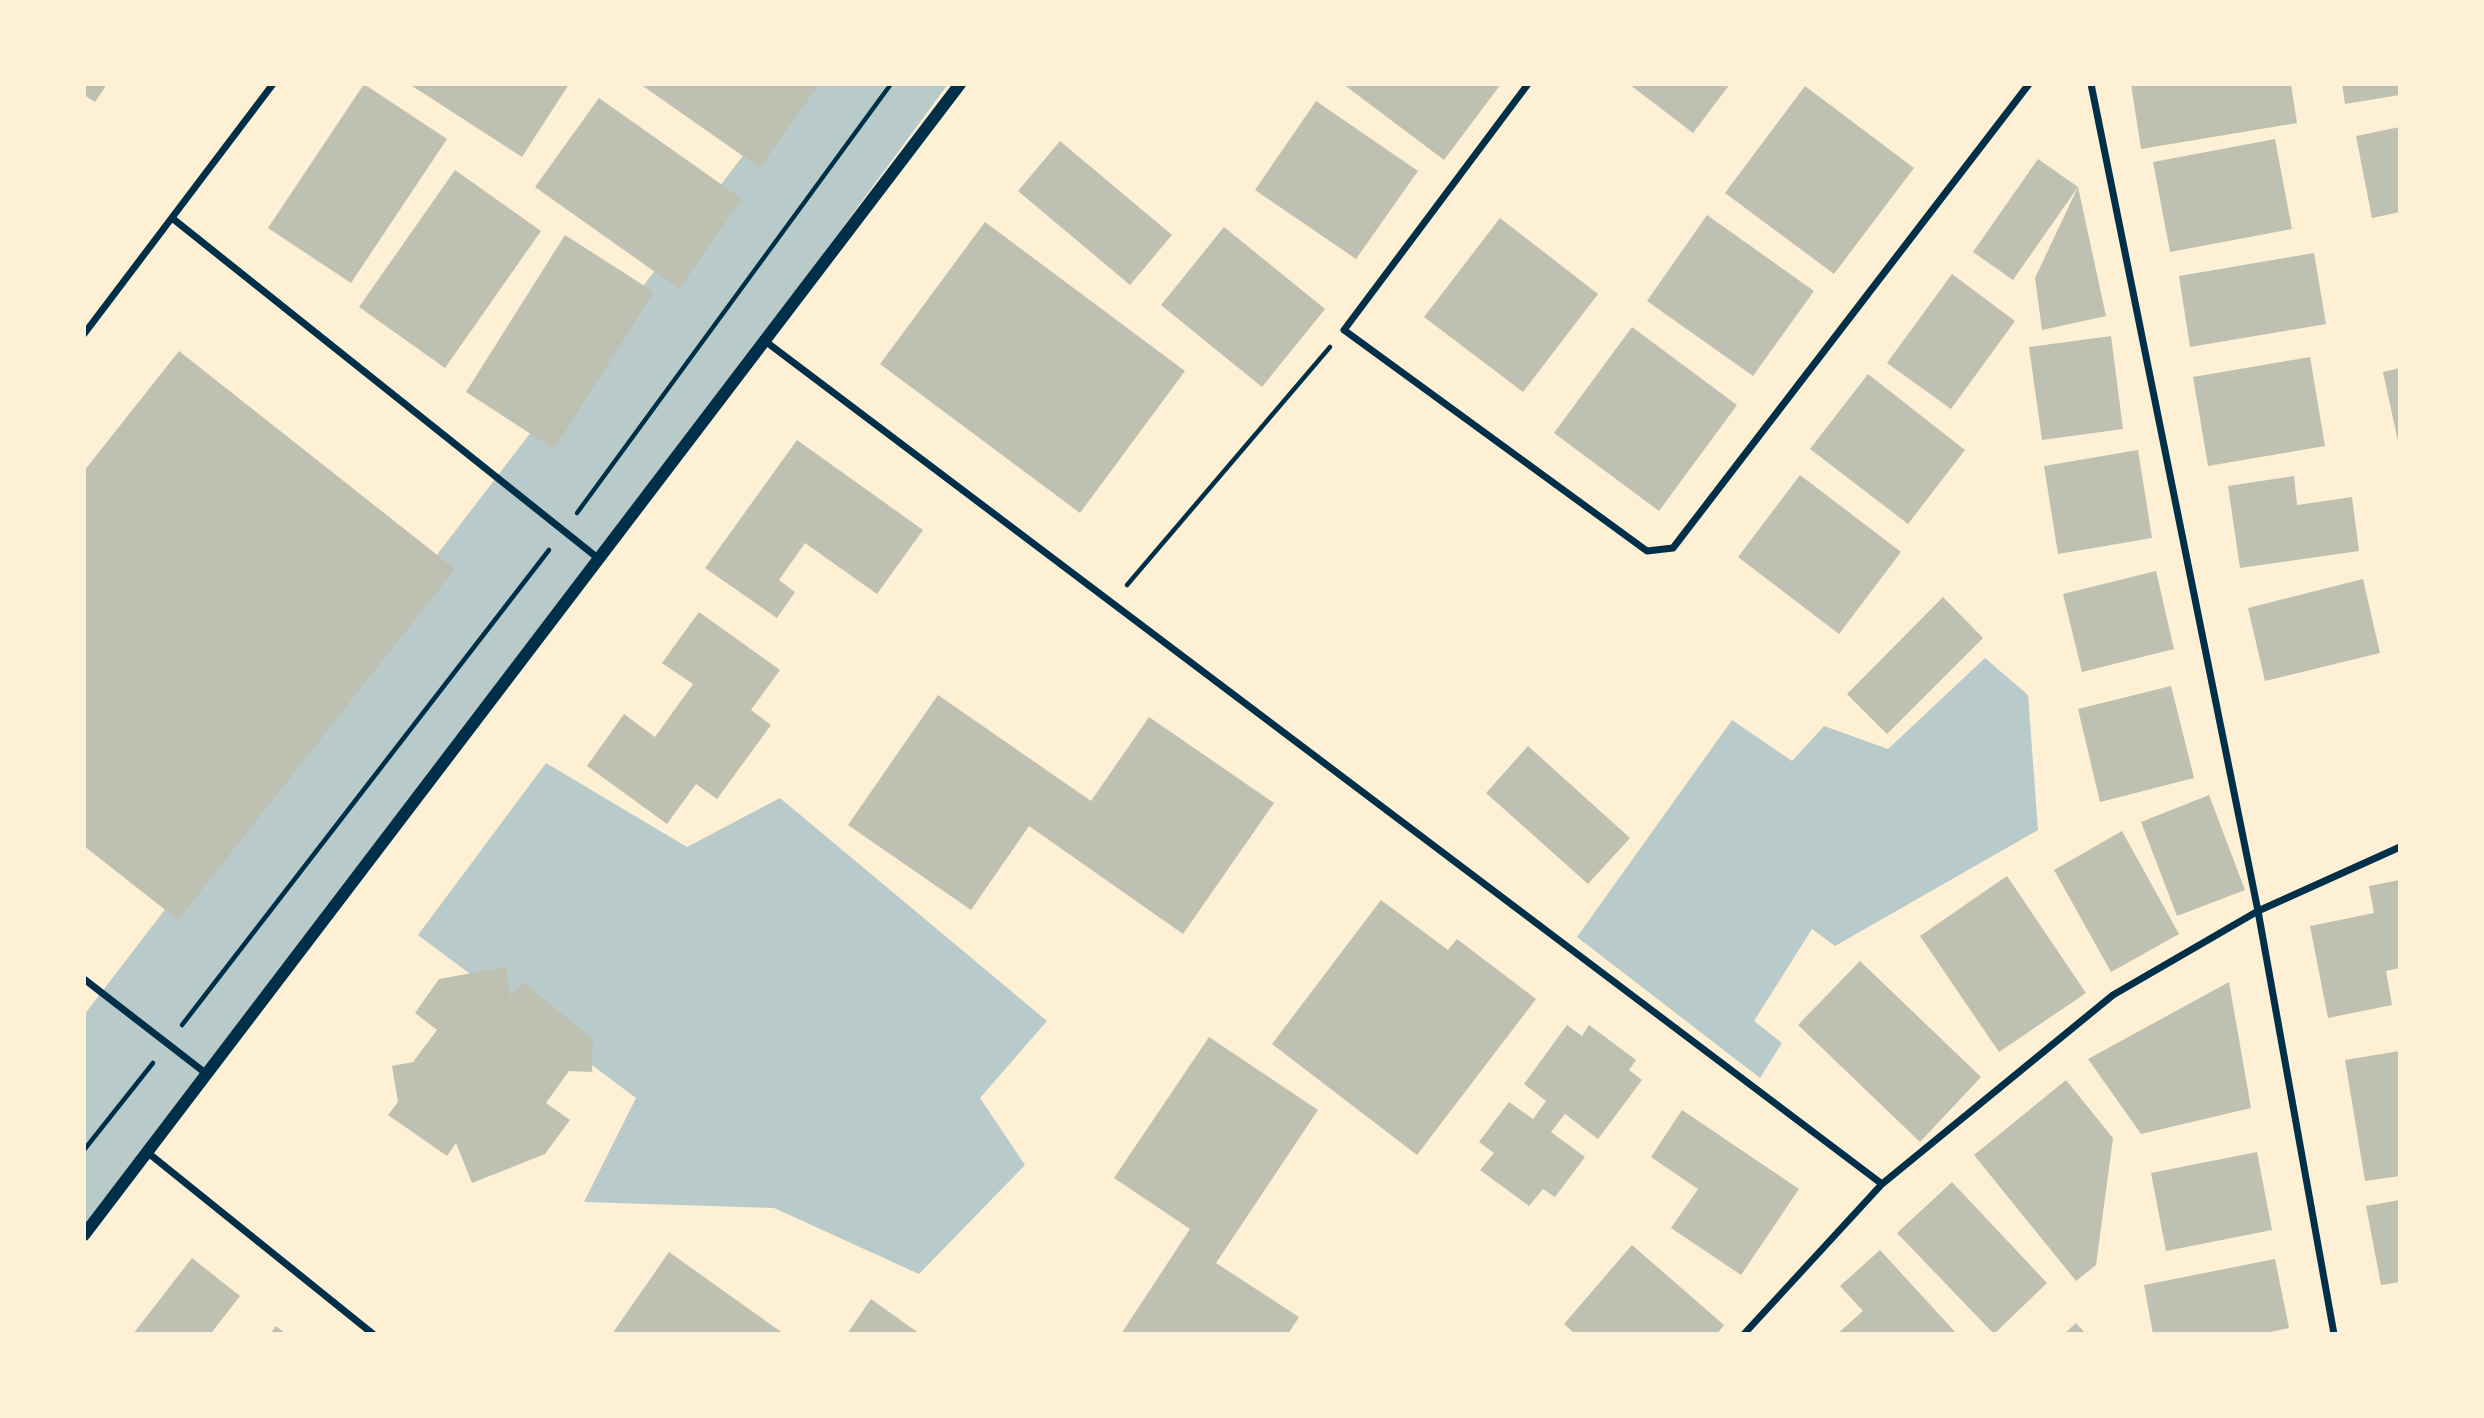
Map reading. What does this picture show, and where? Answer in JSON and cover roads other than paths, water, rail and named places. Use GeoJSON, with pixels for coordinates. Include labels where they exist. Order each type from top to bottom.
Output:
{"type":"FeatureCollection","features":[{"type":"Feature","properties":{"kind":"street"},"geometry":{"type":"LineString","coordinates":[[84,334],[273,84]]}},
{"type":"Feature","properties":{"kind":"street"},"geometry":{"type":"LineString","coordinates":[[84,1235],[960,84]]}},
{"type":"Feature","properties":{"kind":"street"},"geometry":{"type":"LineString","coordinates":[[1528,84],[1344,330],[1647,551],[1673,548],[2029,84]]}},
{"type":"Feature","properties":{"kind":"street"},"geometry":{"type":"LineString","coordinates":[[2091,84],[2259,911],[2334,1334]]}},
{"type":"Feature","properties":{"kind":"street"},"geometry":{"type":"LineString","coordinates":[[172,218],[563,533],[599,559]]}},
{"type":"Feature","properties":{"kind":"street"},"geometry":{"type":"LineString","coordinates":[[765,341],[1882,1184]]}},
{"type":"Feature","properties":{"kind":"street"},"geometry":{"type":"LineString","coordinates":[[1745,1334],[1882,1184],[2113,995],[2259,911],[2400,847]]}},
{"type":"Feature","properties":{"kind":"street"},"geometry":{"type":"LineString","coordinates":[[84,979],[208,1075]]}},
{"type":"Feature","properties":{"kind":"street"},"geometry":{"type":"LineString","coordinates":[[147,1152],[373,1334]]}}]}
